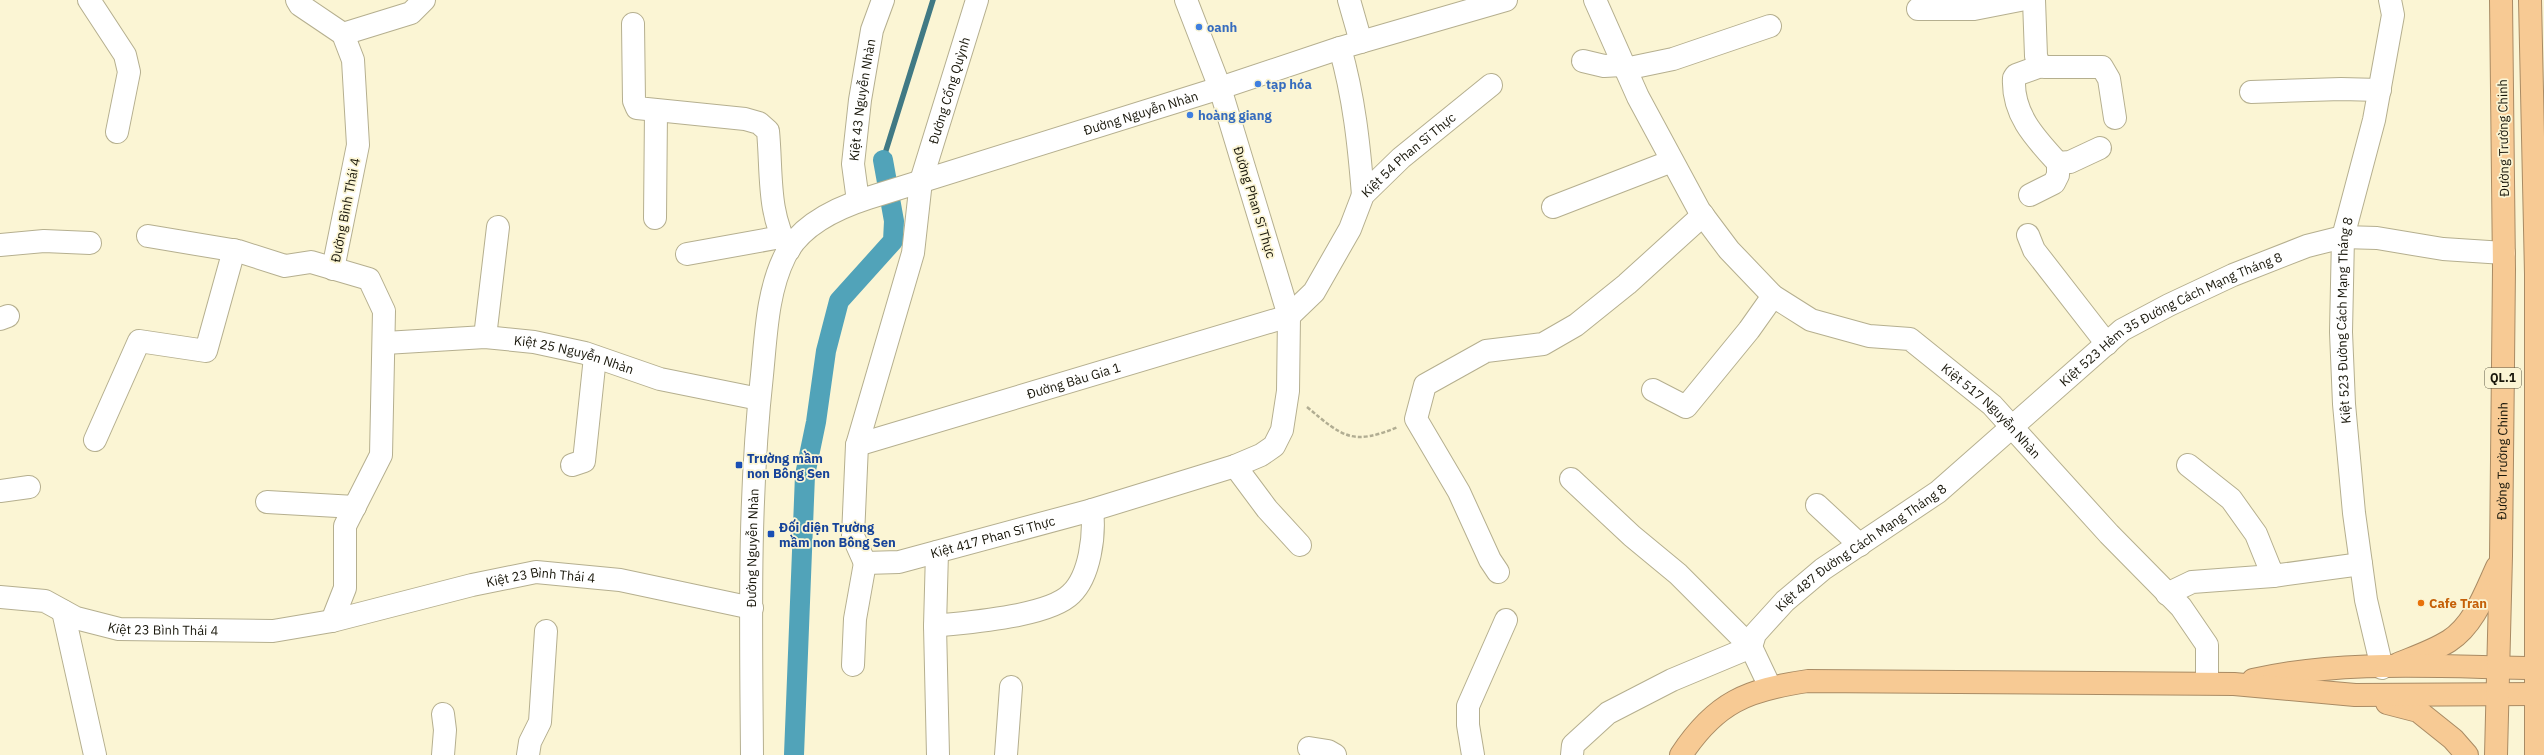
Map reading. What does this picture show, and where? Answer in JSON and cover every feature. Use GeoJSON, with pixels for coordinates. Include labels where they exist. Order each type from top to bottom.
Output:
{"type":"FeatureCollection","features":[{"type":"Feature","properties":{"kind":"highway","name":"Đường Trường Chinh"},"geometry":{"type":"LineString","coordinates":[[2496,755],[2496,694],[2501,556],[2504,253],[2501,0]]}},
{"type":"Feature","properties":{"kind":"highway","name":"QL.1"},"geometry":{"type":"LineString","coordinates":[[2530,0],[2536,282],[2536,755]]}},
{"type":"Feature","properties":{"kind":"highway"},"geometry":{"type":"LineString","coordinates":[[2386,668],[2435,649],[2462,630],[2480,604],[2501,556]]}},
{"type":"Feature","properties":{"kind":"highway"},"geometry":{"type":"LineString","coordinates":[[2234,684],[2284,673],[2386,668],[2536,668]]}},
{"type":"Feature","properties":{"kind":"highway"},"geometry":{"type":"LineString","coordinates":[[1681,755],[1698,730],[1724,708],[1748,694],[1770,687],[1808,681],[2207,683],[2355,695],[2537,694]]}},
{"type":"Feature","properties":{"kind":"highway"},"geometry":{"type":"LineString","coordinates":[[2355,695],[2418,711],[2453,739],[2467,755]]}},
{"type":"Feature","properties":{"kind":"street"},"geometry":{"type":"LineString","coordinates":[[89,0],[124,55],[129,72],[117,132]]}},
{"type":"Feature","properties":{"kind":"street"},"geometry":{"type":"LineString","coordinates":[[297,0],[300,5],[344,34],[418,7]]}},
{"type":"Feature","properties":{"kind":"street","name":"Kiệt 43 Nguyễn Nhàn"},"geometry":{"type":"LineString","coordinates":[[863,199],[853,164],[860,100],[872,30],[882,0]]}},
{"type":"Feature","properties":{"kind":"street","name":"Đường Cống Quỳnh"},"geometry":{"type":"LineString","coordinates":[[857,445],[913,253],[913,183],[977,0]]}},
{"type":"Feature","properties":{"kind":"street","name":"Đường Phan Sĩ Thực"},"geometry":{"type":"LineString","coordinates":[[1186,0],[1220,88],[1289,316]]}},
{"type":"Feature","properties":{"kind":"street"},"geometry":{"type":"LineString","coordinates":[[1349,0],[1361,42]]}},
{"type":"Feature","properties":{"kind":"street","name":"Đường Nguyễn Nhàn"},"geometry":{"type":"LineString","coordinates":[[752,755],[752,608],[755,435],[768,319],[785,244],[819,219],[863,199],[1220,88],[1340,48],[1506,0]]}},
{"type":"Feature","properties":{"kind":"street","name":"Kiệt 517 Nguyễn Nhàn"},"geometry":{"type":"LineString","coordinates":[[1595,0],[1623,67],[1672,161],[1701,212],[1729,250],[1773,296],[1811,320],[1869,336],[1910,340],[1992,405],[2103,529],[2181,607],[2207,645],[2207,683]]}},
{"type":"Feature","properties":{"kind":"street"},"geometry":{"type":"LineString","coordinates":[[1918,9],[1974,9],[2020,0]]}},
{"type":"Feature","properties":{"kind":"street"},"geometry":{"type":"LineString","coordinates":[[2034,0],[2036,56],[2041,66]]}},
{"type":"Feature","properties":{"kind":"street","name":"Kiệt 523 Đường Cách Mạng Tháng 8"},"geometry":{"type":"LineString","coordinates":[[2386,668],[2366,600],[2361,564],[2344,404],[2341,332],[2344,237],[2380,90],[2394,15],[2390,0]]}},
{"type":"Feature","properties":{"kind":"street"},"geometry":{"type":"LineString","coordinates":[[633,24],[634,101],[646,109],[745,119],[759,123],[768,131],[774,216],[785,244],[687,254]]}},
{"type":"Feature","properties":{"kind":"street"},"geometry":{"type":"LineString","coordinates":[[1583,61],[1604,66],[1623,67],[1673,59],[1770,26]]}},
{"type":"Feature","properties":{"kind":"street","name":"Đường Bình Thái 4"},"geometry":{"type":"LineString","coordinates":[[148,236],[234,250],[285,266],[311,262],[334,269],[358,145],[353,60],[344,34]]}},
{"type":"Feature","properties":{"kind":"street"},"geometry":{"type":"LineString","coordinates":[[1340,48],[1350,85],[1358,128],[1362,195]]}},
{"type":"Feature","properties":{"kind":"street"},"geometry":{"type":"LineString","coordinates":[[2030,195],[2054,183],[2058,175],[2058,163],[2034,137],[2024,123],[2013,86],[2014,78],[2016,76],[2041,66],[2102,67],[2109,79],[2115,118]]}},
{"type":"Feature","properties":{"kind":"street","name":"Kiệt 54 Phan Sĩ Thực"},"geometry":{"type":"LineString","coordinates":[[1289,316],[1314,292],[1350,229],[1362,195],[1401,158],[1491,85]]}},
{"type":"Feature","properties":{"kind":"street"},"geometry":{"type":"LineString","coordinates":[[2251,92],[2341,89],[2380,90]]}},
{"type":"Feature","properties":{"kind":"street"},"geometry":{"type":"LineString","coordinates":[[646,109],[655,218]]}},
{"type":"Feature","properties":{"kind":"street"},"geometry":{"type":"LineString","coordinates":[[2058,163],[2070,162],[2100,148]]}},
{"type":"Feature","properties":{"kind":"street"},"geometry":{"type":"LineString","coordinates":[[1553,207],[1672,161]]}},
{"type":"Feature","properties":{"kind":"street"},"geometry":{"type":"LineString","coordinates":[[1498,572],[1490,560],[1459,492],[1416,419],[1425,385],[1486,351],[1543,344],[1576,325],[1627,284],[1701,212]]}},
{"type":"Feature","properties":{"kind":"street"},"geometry":{"type":"LineString","coordinates":[[485,337],[498,227]]}},
{"type":"Feature","properties":{"kind":"street"},"geometry":{"type":"LineString","coordinates":[[2028,235],[2034,250],[2107,344]]}},
{"type":"Feature","properties":{"kind":"street","name":"Kiệt 523 Hẻm 35 Đường Cách Mạng Tháng 8"},"geometry":{"type":"LineString","coordinates":[[2013,427],[2122,330],[2233,274],[2307,246],[2344,237],[2377,238],[2443,249],[2504,253]]}},
{"type":"Feature","properties":{"kind":"street"},"geometry":{"type":"LineString","coordinates":[[0,245],[44,241],[90,243]]}},
{"type":"Feature","properties":{"kind":"street"},"geometry":{"type":"LineString","coordinates":[[96,440],[139,341],[206,350],[234,250]]}},
{"type":"Feature","properties":{"kind":"street"},"geometry":{"type":"LineString","coordinates":[[332,621],[345,588],[345,526],[381,455],[385,343],[384,310],[369,279],[334,269]]}},
{"type":"Feature","properties":{"kind":"street"},"geometry":{"type":"LineString","coordinates":[[1653,390],[1686,407],[1749,330],[1773,296]]}},
{"type":"Feature","properties":{"kind":"street","name":"Đường Bàu Gia 1"},"geometry":{"type":"LineString","coordinates":[[857,445],[1289,316]]}},
{"type":"Feature","properties":{"kind":"street","name":"Kiệt 417 Phan Sĩ Thực"},"geometry":{"type":"LineString","coordinates":[[865,563],[899,562],[1092,510],[1235,466],[1261,455],[1274,446],[1282,430],[1288,392],[1289,316]]}},
{"type":"Feature","properties":{"kind":"street","name":"Kiệt 25 Nguyễn Nhàn"},"geometry":{"type":"LineString","coordinates":[[385,343],[485,337],[534,342],[595,357],[660,379],[759,399]]}},
{"type":"Feature","properties":{"kind":"street"},"geometry":{"type":"LineString","coordinates":[[572,465],[584,461],[595,357]]}},
{"type":"Feature","properties":{"kind":"street","name":"Kiệt 487 Đường Cách Mạng Tháng 8"},"geometry":{"type":"LineString","coordinates":[[1751,647],[1756,634],[1785,601],[1823,569],[1938,492],[2013,427]]}},
{"type":"Feature","properties":{"kind":"street"},"geometry":{"type":"LineString","coordinates":[[853,665],[855,619],[865,563],[853,536],[857,445]]}},
{"type":"Feature","properties":{"kind":"street"},"geometry":{"type":"LineString","coordinates":[[2188,465],[2232,499],[2256,534],[2273,576]]}},
{"type":"Feature","properties":{"kind":"street"},"geometry":{"type":"LineString","coordinates":[[1235,466],[1267,509],[1300,545]]}},
{"type":"Feature","properties":{"kind":"street"},"geometry":{"type":"LineString","coordinates":[[1571,479],[1632,536],[1678,574],[1751,647],[1770,687]]}},
{"type":"Feature","properties":{"kind":"street"},"geometry":{"type":"LineString","coordinates":[[0,491],[29,487]]}},
{"type":"Feature","properties":{"kind":"street"},"geometry":{"type":"LineString","coordinates":[[267,502],[354,507]]}},
{"type":"Feature","properties":{"kind":"street"},"geometry":{"type":"LineString","coordinates":[[1817,505],[1860,545]]}},
{"type":"Feature","properties":{"kind":"street"},"geometry":{"type":"LineString","coordinates":[[935,626],[1014,616],[1054,604],[1071,595],[1078,585],[1089,558],[1094,530],[1092,510]]}},
{"type":"Feature","properties":{"kind":"street"},"geometry":{"type":"LineString","coordinates":[[937,552],[935,626],[938,755]]}},
{"type":"Feature","properties":{"kind":"street"},"geometry":{"type":"LineString","coordinates":[[2167,594],[2192,582],[2273,576],[2361,564]]}},
{"type":"Feature","properties":{"kind":"street","name":"Kiệt 23 Bình Thái 4"},"geometry":{"type":"LineString","coordinates":[[0,597],[45,601],[76,618],[119,629],[273,631],[332,621],[472,585],[536,572],[620,580],[752,608]]}},
{"type":"Feature","properties":{"kind":"street"},"geometry":{"type":"LineString","coordinates":[[63,611],[95,755]]}},
{"type":"Feature","properties":{"kind":"street"},"geometry":{"type":"LineString","coordinates":[[1473,755],[1468,725],[1468,706],[1506,620]]}},
{"type":"Feature","properties":{"kind":"street"},"geometry":{"type":"LineString","coordinates":[[528,755],[530,742],[540,722],[546,631]]}},
{"type":"Feature","properties":{"kind":"street"},"geometry":{"type":"LineString","coordinates":[[1572,755],[1574,745],[1608,713],[1672,680],[1751,647]]}},
{"type":"Feature","properties":{"kind":"street"},"geometry":{"type":"LineString","coordinates":[[1006,755],[1011,687]]}},
{"type":"Feature","properties":{"kind":"street"},"geometry":{"type":"LineString","coordinates":[[443,714],[445,730],[444,755]]}},
{"type":"Feature","properties":{"kind":"street"},"geometry":{"type":"LineString","coordinates":[[1309,748],[1328,751],[1335,755]]}},
{"type":"Feature","properties":{"kind":"waterway"},"geometry":{"type":"LineString","coordinates":[[883,160],[933,0]]}},
{"type":"Feature","properties":{"kind":"waterway"},"geometry":{"type":"LineString","coordinates":[[794,755],[805,475],[816,422],[826,351],[839,301],[893,241],[894,221],[883,160]]}},
{"type":"Feature","properties":{"kind":"place","name":"oanh"},"geometry":{"type":"Point","coordinates":[1199,27]}},
{"type":"Feature","properties":{"kind":"place","name":"tạp hóa"},"geometry":{"type":"Point","coordinates":[1258,84]}},
{"type":"Feature","properties":{"kind":"place","name":"hoàng giang"},"geometry":{"type":"Point","coordinates":[1190,115]}},
{"type":"Feature","properties":{"kind":"place","name":"Trường mầm non Bông Sen"},"geometry":{"type":"Point","coordinates":[739,465]}},
{"type":"Feature","properties":{"kind":"place","name":"Đối diện Trường mầm non Bông Sen"},"geometry":{"type":"Point","coordinates":[771,534]}},
{"type":"Feature","properties":{"kind":"place","name":"Cafe Tran"},"geometry":{"type":"Point","coordinates":[2421,603]}}]}
